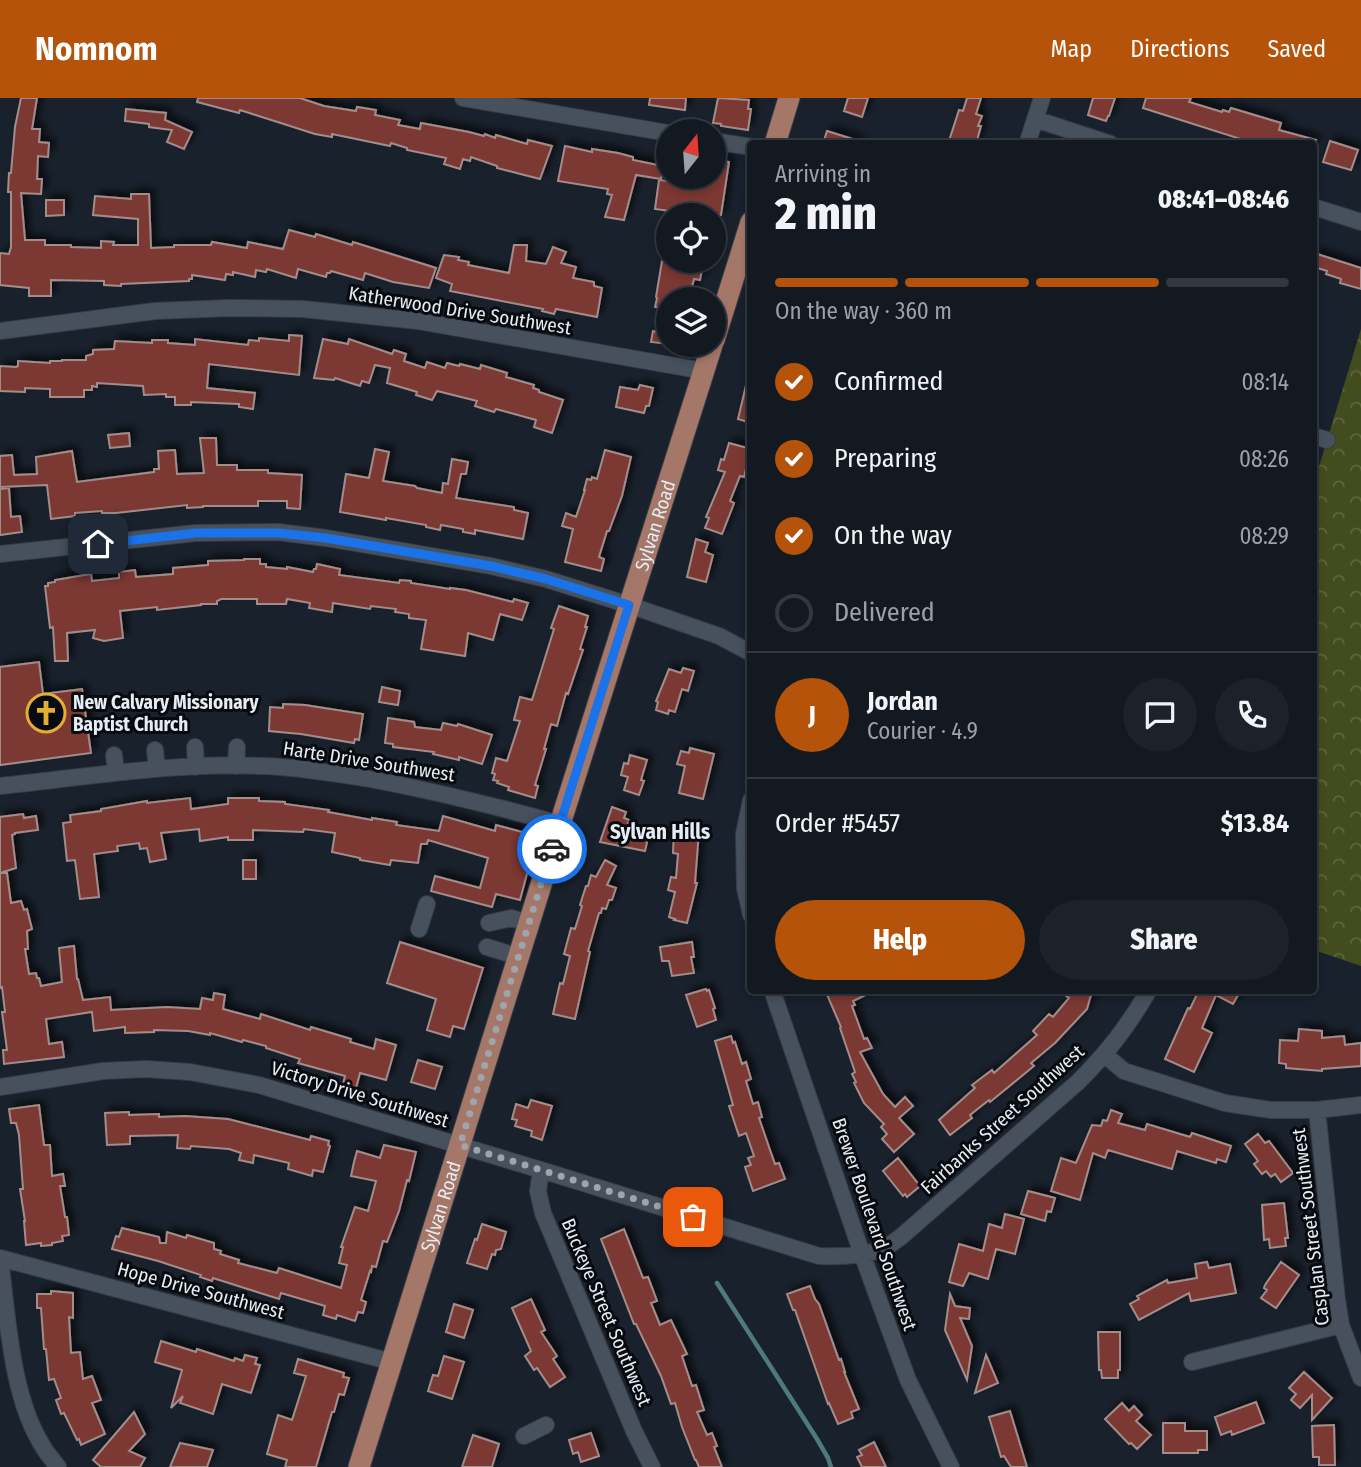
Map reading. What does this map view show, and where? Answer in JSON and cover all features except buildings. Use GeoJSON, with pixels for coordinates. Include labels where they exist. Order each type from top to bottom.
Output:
{"type":"FeatureCollection","features":[{"type":"Feature","properties":{"kind":"main road"},"geometry":{"type":"LineString","coordinates":[[776,140],[789,98]]}},
{"type":"Feature","properties":{"kind":"main road"},"geometry":{"type":"LineString","coordinates":[[726,302],[747,235]]}},
{"type":"Feature","properties":{"kind":"main road","name":"Sylvan Road"},"geometry":{"type":"LineString","coordinates":[[359,1467],[708,357]]}},
{"type":"Feature","properties":{"kind":"street"},"geometry":{"type":"LineString","coordinates":[[463,98],[656,131]]}},
{"type":"Feature","properties":{"kind":"street"},"geometry":{"type":"LineString","coordinates":[[1028,140],[1042,98]]}},
{"type":"Feature","properties":{"kind":"street"},"geometry":{"type":"LineString","coordinates":[[1035,120],[1098,140]]}},
{"type":"Feature","properties":{"kind":"street"},"geometry":{"type":"LineString","coordinates":[[726,143],[747,146]]}},
{"type":"Feature","properties":{"kind":"street"},"geometry":{"type":"LineString","coordinates":[[1317,208],[1361,222]]}},
{"type":"Feature","properties":{"kind":"street","name":"Katherwood Drive Southwest"},"geometry":{"type":"LineString","coordinates":[[0,331],[155,311],[303,309],[418,321],[704,372]]}},
{"type":"Feature","properties":{"kind":"street"},"geometry":{"type":"LineString","coordinates":[[0,554],[196,533],[278,533],[326,538],[491,566],[546,579],[719,636],[747,651]]}},
{"type":"Feature","properties":{"kind":"street"},"geometry":{"type":"LineString","coordinates":[[195,747],[196,767]]}},
{"type":"Feature","properties":{"kind":"street"},"geometry":{"type":"LineString","coordinates":[[236,766],[237,747]]}},
{"type":"Feature","properties":{"kind":"street"},"geometry":{"type":"LineString","coordinates":[[155,750],[157,769]]}},
{"type":"Feature","properties":{"kind":"street"},"geometry":{"type":"LineString","coordinates":[[114,755],[116,773]]}},
{"type":"Feature","properties":{"kind":"street","name":"Harte Drive Southwest"},"geometry":{"type":"LineString","coordinates":[[0,786],[157,769],[264,766],[326,772],[415,787],[560,824]]}},
{"type":"Feature","properties":{"kind":"street"},"geometry":{"type":"LineString","coordinates":[[747,819],[744,834],[747,897]]}},
{"type":"Feature","properties":{"kind":"street"},"geometry":{"type":"LineString","coordinates":[[419,929],[427,904]]}},
{"type":"Feature","properties":{"kind":"street"},"geometry":{"type":"LineString","coordinates":[[489,923],[511,918],[529,923]]}},
{"type":"Feature","properties":{"kind":"street"},"geometry":{"type":"LineString","coordinates":[[487,947],[519,957]]}},
{"type":"Feature","properties":{"kind":"street","name":"Brewer Boulevard Southwest"},"geometry":{"type":"LineString","coordinates":[[773,994],[908,1380],[951,1467]]}},
{"type":"Feature","properties":{"kind":"street","name":"Fairbanks Street Southwest"},"geometry":{"type":"LineString","coordinates":[[862,1254],[885,1248],[902,1236],[1078,1082],[1105,1055],[1131,1021],[1147,994]]}},
{"type":"Feature","properties":{"kind":"street"},"geometry":{"type":"LineString","coordinates":[[1105,1055],[1124,1071],[1224,1103],[1271,1110],[1317,1110],[1361,1105]]}},
{"type":"Feature","properties":{"kind":"street","name":"Victory Drive Southwest"},"geometry":{"type":"LineString","coordinates":[[0,1087],[103,1071],[146,1069],[190,1072],[259,1085],[819,1256],[862,1254]]}},
{"type":"Feature","properties":{"kind":"street","name":"Casplan Street Southwest"},"geometry":{"type":"LineString","coordinates":[[1317,1110],[1341,1325],[1361,1378]]}},
{"type":"Feature","properties":{"kind":"street","name":"Buckeye Street Southwest"},"geometry":{"type":"LineString","coordinates":[[541,1170],[538,1191],[543,1213],[634,1431],[652,1467]]}},
{"type":"Feature","properties":{"kind":"street"},"geometry":{"type":"LineString","coordinates":[[0,1259],[6,1349],[22,1403],[41,1445],[58,1467]]}},
{"type":"Feature","properties":{"kind":"street","name":"Hope Drive Southwest"},"geometry":{"type":"LineString","coordinates":[[0,1259],[392,1362]]}},
{"type":"Feature","properties":{"kind":"street"},"geometry":{"type":"LineString","coordinates":[[1192,1362],[1341,1325]]}},
{"type":"Feature","properties":{"kind":"street"},"geometry":{"type":"LineString","coordinates":[[524,1436],[545,1425]]}},
{"type":"Feature","properties":{"kind":"green space"},"geometry":{"type":"Polygon","coordinates":[[[1361,329],[1361,966],[1317,951],[1317,473],[1361,329]]]}},
{"type":"Feature","properties":{"kind":"waterway"},"geometry":{"type":"LineString","coordinates":[[717,1283],[817,1439],[831,1467]]}},
{"type":"Feature","properties":{"kind":"way so far"},"geometry":{"type":"LineString","coordinates":[[552,849],[460,1145],[693,1217]]}},
{"type":"Feature","properties":{"kind":"place","name":"New Calvary Missionary Baptist Church"},"geometry":{"type":"Point","coordinates":[46,713]}},
{"type":"Feature","properties":{"kind":"district","name":"Sylvan Hills"},"geometry":{"type":"Point","coordinates":[660,832]}},
{"type":"Feature","properties":{"kind":"route"},"geometry":{"type":"LineString","coordinates":[[98,544],[196,533],[278,533],[326,538],[491,566],[546,579],[629,605],[552,849]]}}]}
